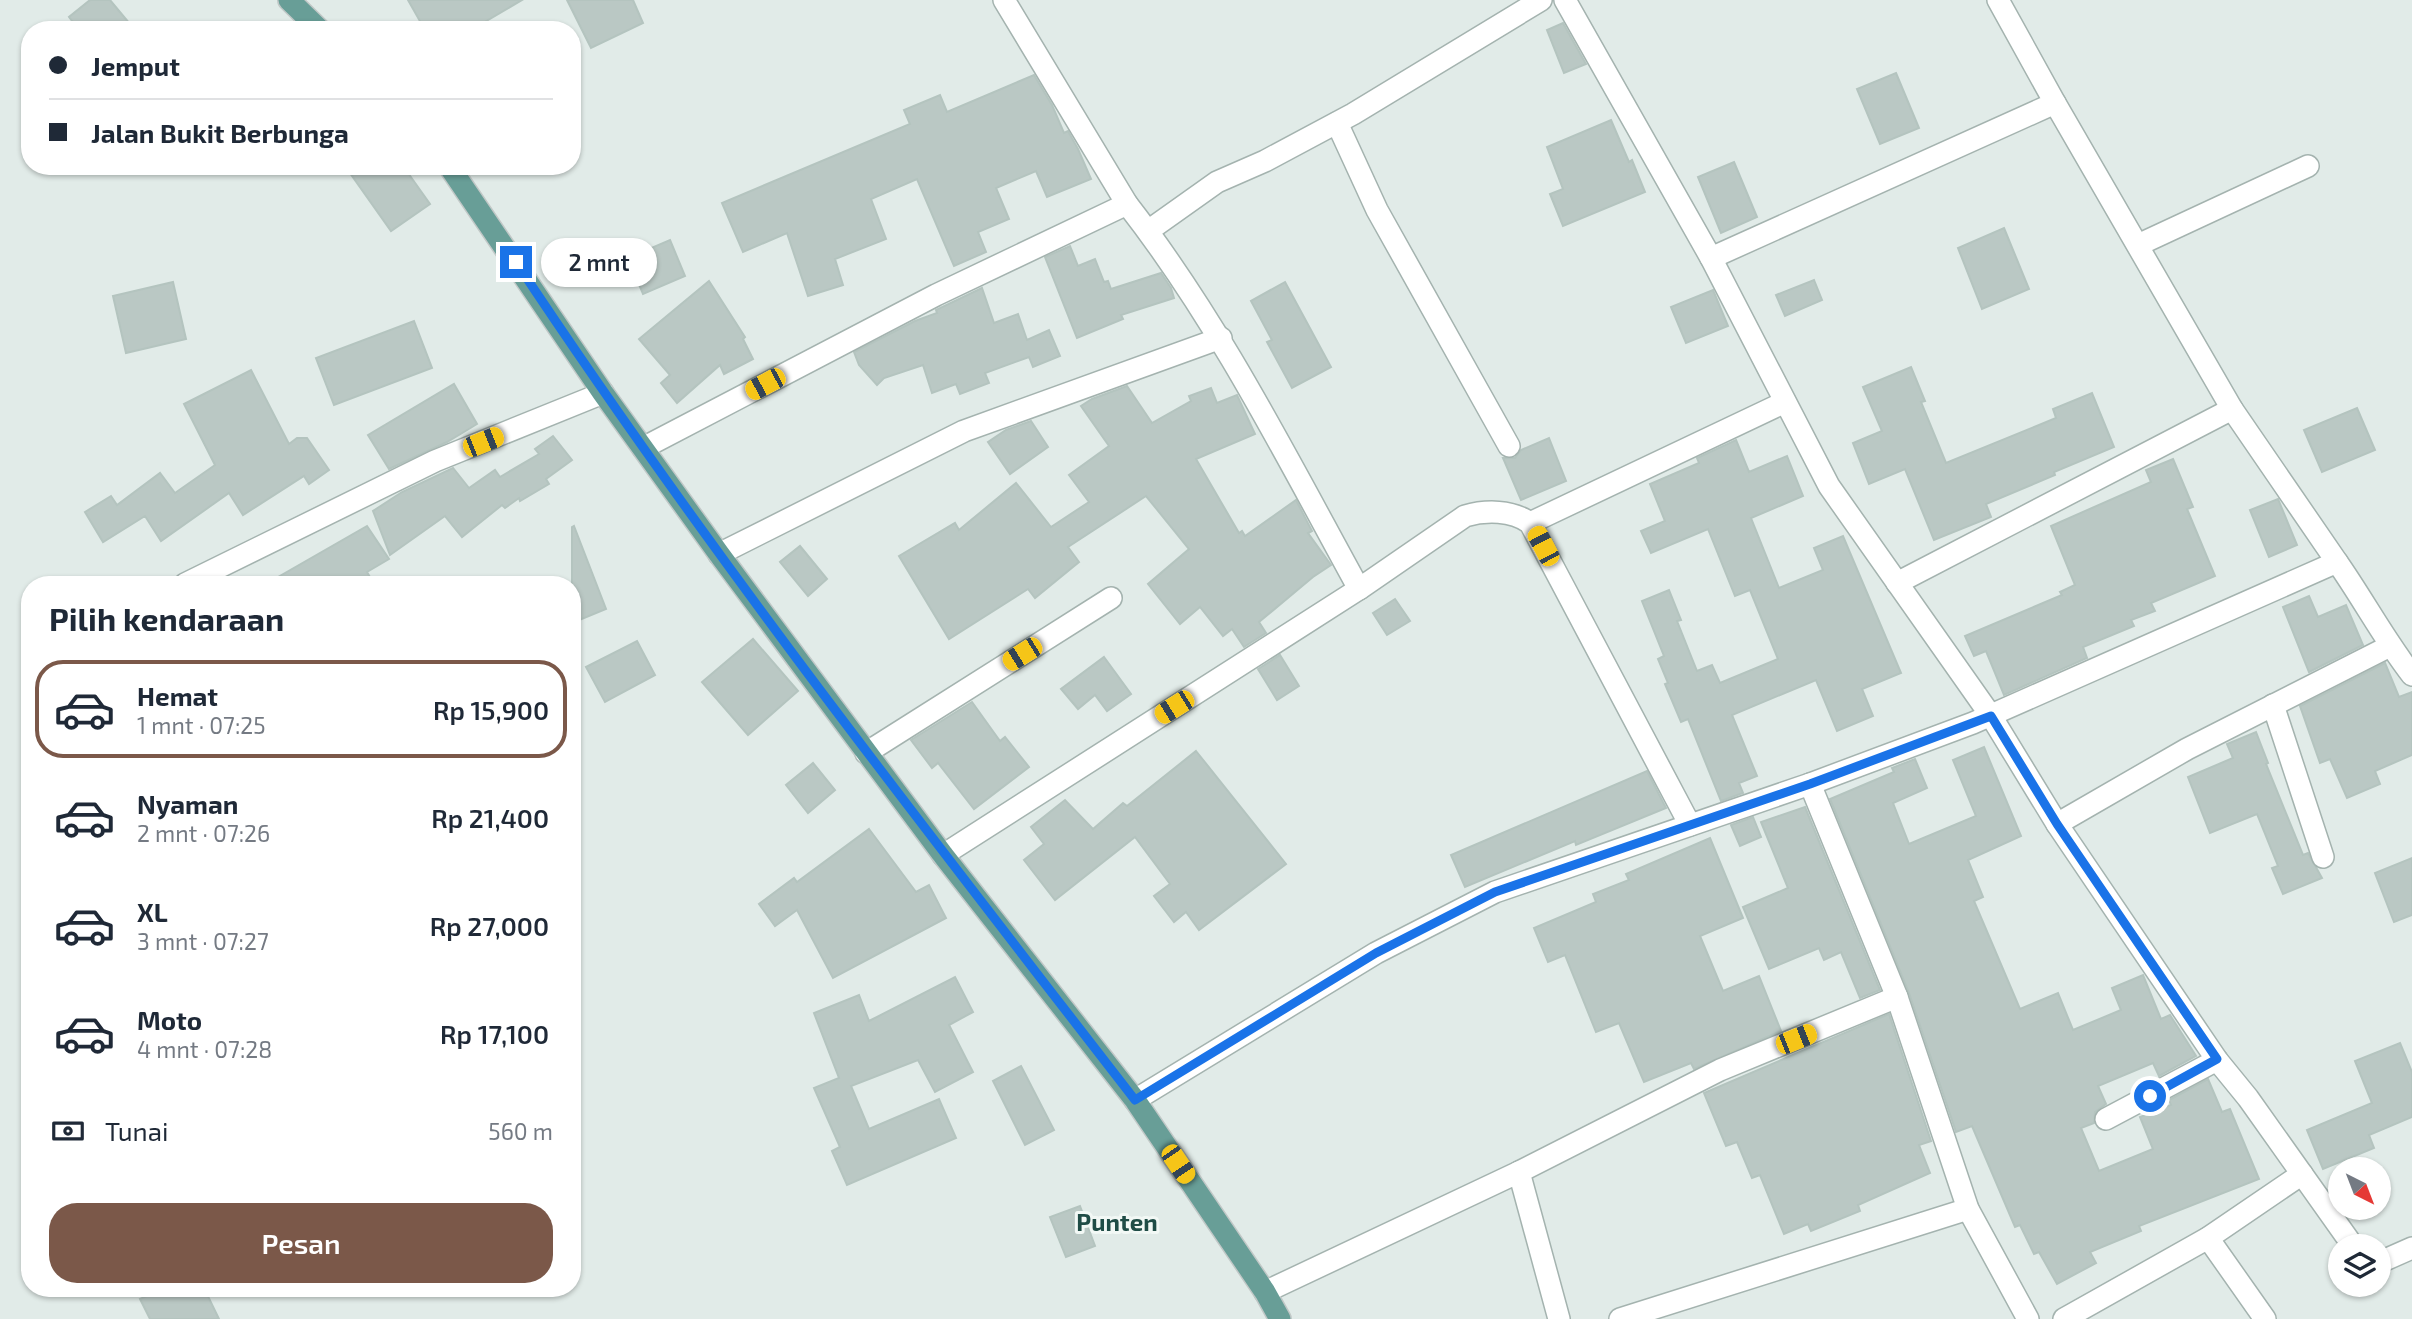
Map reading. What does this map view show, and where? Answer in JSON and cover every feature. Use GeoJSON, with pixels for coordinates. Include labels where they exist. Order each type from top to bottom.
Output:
{"type":"FeatureCollection","features":[{"type":"Feature","properties":{"kind":"main road"},"geometry":{"type":"LineString","coordinates":[[289,0],[311,21]]}},
{"type":"Feature","properties":{"kind":"main road"},"geometry":{"type":"LineString","coordinates":[[455,175],[603,393],[719,555],[943,855],[1135,1100],[1280,1319]]}},
{"type":"Feature","properties":{"kind":"street"},"geometry":{"type":"LineString","coordinates":[[1004,0],[1127,204],[1221,338],[1359,589]]}},
{"type":"Feature","properties":{"kind":"street"},"geometry":{"type":"LineString","coordinates":[[1148,231],[1217,182],[1265,161],[1337,123],[1541,0]]}},
{"type":"Feature","properties":{"kind":"street"},"geometry":{"type":"LineString","coordinates":[[1565,0],[1711,258],[1829,486],[1991,716],[2057,824],[2217,1059],[2344,1234]]}},
{"type":"Feature","properties":{"kind":"street"},"geometry":{"type":"LineString","coordinates":[[1998,0],[2232,409],[2412,675]]}},
{"type":"Feature","properties":{"kind":"street"},"geometry":{"type":"LineString","coordinates":[[1711,258],[2055,103]]}},
{"type":"Feature","properties":{"kind":"street"},"geometry":{"type":"LineString","coordinates":[[1337,123],[1377,211],[1509,446]]}},
{"type":"Feature","properties":{"kind":"street"},"geometry":{"type":"LineString","coordinates":[[2138,245],[2308,166]]}},
{"type":"Feature","properties":{"kind":"street"},"geometry":{"type":"LineString","coordinates":[[643,448],[936,295],[1127,204]]}},
{"type":"Feature","properties":{"kind":"street"},"geometry":{"type":"LineString","coordinates":[[719,555],[964,431],[1221,338]]}},
{"type":"Feature","properties":{"kind":"street"},"geometry":{"type":"LineString","coordinates":[[201,576],[435,461],[603,393]]}},
{"type":"Feature","properties":{"kind":"street"},"geometry":{"type":"LineString","coordinates":[[1530,523],[1785,402]]}},
{"type":"Feature","properties":{"kind":"street"},"geometry":{"type":"LineString","coordinates":[[1897,583],[2232,409]]}},
{"type":"Feature","properties":{"kind":"street"},"geometry":{"type":"LineString","coordinates":[[943,855],[1359,589],[1465,516],[1482,511],[1521,516],[1530,523],[1690,825]]}},
{"type":"Feature","properties":{"kind":"street"},"geometry":{"type":"LineString","coordinates":[[1135,1100],[1376,953],[1495,892],[1810,784],[1991,716],[2337,562]]}},
{"type":"Feature","properties":{"kind":"street"},"geometry":{"type":"LineString","coordinates":[[866,753],[1111,598]]}},
{"type":"Feature","properties":{"kind":"street"},"geometry":{"type":"LineString","coordinates":[[2057,824],[2187,749],[2390,646]]}},
{"type":"Feature","properties":{"kind":"street"},"geometry":{"type":"LineString","coordinates":[[2273,705],[2323,857]]}},
{"type":"Feature","properties":{"kind":"street"},"geometry":{"type":"LineString","coordinates":[[1810,784],[1897,997],[1968,1209],[2028,1319]]}},
{"type":"Feature","properties":{"kind":"street"},"geometry":{"type":"LineString","coordinates":[[1265,1293],[1519,1172],[1720,1070],[1897,997]]}},
{"type":"Feature","properties":{"kind":"street"},"geometry":{"type":"LineString","coordinates":[[2106,1119],[2217,1059]]}},
{"type":"Feature","properties":{"kind":"street"},"geometry":{"type":"LineString","coordinates":[[1519,1172],[1559,1319]]}},
{"type":"Feature","properties":{"kind":"street"},"geometry":{"type":"LineString","coordinates":[[2064,1319],[2208,1238],[2302,1174]]}},
{"type":"Feature","properties":{"kind":"street"},"geometry":{"type":"LineString","coordinates":[[1620,1319],[1968,1209]]}},
{"type":"Feature","properties":{"kind":"street"},"geometry":{"type":"LineString","coordinates":[[2208,1238],[2265,1319]]}},
{"type":"Feature","properties":{"kind":"street"},"geometry":{"type":"LineString","coordinates":[[2391,1257],[2412,1248]]}},
{"type":"Feature","properties":{"kind":"building"},"geometry":{"type":"Polygon","coordinates":[[[90,0],[110,0],[128,21],[72,21],[69,17],[90,0]]]}},
{"type":"Feature","properties":{"kind":"building"},"geometry":{"type":"Polygon","coordinates":[[[408,0],[522,0],[486,21],[420,21],[408,0]]]}},
{"type":"Feature","properties":{"kind":"building"},"geometry":{"type":"Polygon","coordinates":[[[567,0],[633,0],[643,23],[591,48],[581,28],[581,21],[578,21],[567,0]]]}},
{"type":"Feature","properties":{"kind":"building"},"geometry":{"type":"Polygon","coordinates":[[[1563,23],[1586,64],[1564,73],[1547,30],[1563,23]]]}},
{"type":"Feature","properties":{"kind":"building"},"geometry":{"type":"Polygon","coordinates":[[[1896,73],[1919,128],[1880,144],[1857,89],[1896,73]]]}},
{"type":"Feature","properties":{"kind":"building"},"geometry":{"type":"Polygon","coordinates":[[[1034,75],[1052,105],[1064,133],[1068,131],[1078,149],[1091,179],[1047,197],[1036,171],[996,188],[1009,219],[978,232],[986,252],[954,266],[917,179],[871,199],[886,239],[835,259],[843,285],[808,296],[787,233],[743,252],[722,203],[910,124],[904,110],[940,95],[947,112],[1034,75]]]}},
{"type":"Feature","properties":{"kind":"building"},"geometry":{"type":"Polygon","coordinates":[[[1611,120],[1645,192],[1563,226],[1550,194],[1563,189],[1547,147],[1611,120]]]}},
{"type":"Feature","properties":{"kind":"building"},"geometry":{"type":"Polygon","coordinates":[[[1734,162],[1757,217],[1721,233],[1698,177],[1734,162]]]}},
{"type":"Feature","properties":{"kind":"building"},"geometry":{"type":"Polygon","coordinates":[[[351,175],[409,175],[430,204],[391,231],[351,175]]]}},
{"type":"Feature","properties":{"kind":"building"},"geometry":{"type":"Polygon","coordinates":[[[2004,228],[2029,289],[1982,309],[1958,248],[2004,228]]]}},
{"type":"Feature","properties":{"kind":"building"},"geometry":{"type":"Polygon","coordinates":[[[670,240],[685,276],[643,294],[628,258],[670,240]]]}},
{"type":"Feature","properties":{"kind":"building"},"geometry":{"type":"Polygon","coordinates":[[[1070,246],[1078,266],[1095,259],[1104,282],[1108,281],[1111,289],[1161,273],[1174,298],[1121,315],[1123,319],[1077,338],[1045,257],[1070,246]]]}},
{"type":"Feature","properties":{"kind":"building"},"geometry":{"type":"Polygon","coordinates":[[[1814,280],[1822,300],[1785,316],[1776,295],[1814,280]]]}},
{"type":"Feature","properties":{"kind":"building"},"geometry":{"type":"Polygon","coordinates":[[[709,281],[745,337],[743,339],[753,359],[724,374],[720,365],[677,403],[661,383],[670,375],[639,339],[709,281]]]}},
{"type":"Feature","properties":{"kind":"building"},"geometry":{"type":"Polygon","coordinates":[[[173,282],[186,339],[126,353],[113,296],[173,282]]]}},
{"type":"Feature","properties":{"kind":"building"},"geometry":{"type":"Polygon","coordinates":[[[1285,282],[1331,367],[1292,388],[1267,342],[1272,340],[1251,301],[1285,282]]]}},
{"type":"Feature","properties":{"kind":"building"},"geometry":{"type":"Polygon","coordinates":[[[982,288],[994,323],[1018,314],[1027,340],[1049,330],[1060,356],[1033,367],[1029,357],[985,373],[989,383],[960,394],[956,384],[932,393],[923,365],[884,378],[877,385],[859,365],[854,352],[915,321],[937,313],[936,310],[982,288]]]}},
{"type":"Feature","properties":{"kind":"building"},"geometry":{"type":"Polygon","coordinates":[[[1713,290],[1728,326],[1686,343],[1671,307],[1713,290]]]}},
{"type":"Feature","properties":{"kind":"building"},"geometry":{"type":"Polygon","coordinates":[[[414,321],[432,368],[334,405],[316,358],[414,321]]]}},
{"type":"Feature","properties":{"kind":"building"},"geometry":{"type":"Polygon","coordinates":[[[1911,367],[1925,401],[1921,402],[1946,463],[2056,418],[2053,409],[2092,393],[2114,447],[1986,504],[1991,517],[1934,540],[1905,469],[1869,484],[1853,443],[1882,431],[1863,387],[1911,367]]]}},
{"type":"Feature","properties":{"kind":"building"},"geometry":{"type":"Polygon","coordinates":[[[251,370],[289,444],[297,438],[307,438],[329,470],[309,484],[304,476],[243,515],[229,493],[161,541],[145,516],[103,542],[85,512],[111,496],[117,505],[160,473],[175,493],[215,465],[184,404],[251,370]]]}},
{"type":"Feature","properties":{"kind":"building"},"geometry":{"type":"Polygon","coordinates":[[[454,384],[477,424],[447,442],[389,469],[368,435],[454,384]]]}},
{"type":"Feature","properties":{"kind":"building"},"geometry":{"type":"Polygon","coordinates":[[[1127,386],[1152,423],[1191,401],[1189,396],[1211,388],[1217,403],[1237,395],[1255,434],[1196,459],[1239,533],[1242,531],[1245,536],[1296,500],[1312,531],[1308,533],[1331,565],[1259,622],[1266,633],[1244,647],[1232,629],[1223,636],[1200,607],[1180,624],[1148,584],[1189,549],[1146,496],[1068,547],[1079,562],[1035,598],[1028,589],[949,639],[899,556],[955,523],[959,530],[1016,483],[1051,527],[1089,502],[1069,475],[1109,446],[1081,406],[1127,386]]]}},
{"type":"Feature","properties":{"kind":"building"},"geometry":{"type":"Polygon","coordinates":[[[2357,408],[2375,450],[2322,472],[2304,430],[2357,408]]]}},
{"type":"Feature","properties":{"kind":"building"},"geometry":{"type":"Polygon","coordinates":[[[1031,421],[1048,447],[1010,474],[988,442],[1006,430],[1031,421]]]}},
{"type":"Feature","properties":{"kind":"building"},"geometry":{"type":"Polygon","coordinates":[[[553,436],[572,460],[546,479],[549,484],[505,508],[502,505],[462,537],[445,516],[390,555],[373,511],[402,492],[453,468],[469,488],[495,470],[500,477],[539,454],[535,449],[553,436]]]}},
{"type":"Feature","properties":{"kind":"building"},"geometry":{"type":"Polygon","coordinates":[[[1549,438],[1566,481],[1521,500],[1503,458],[1515,458],[1521,450],[1549,438]]]}},
{"type":"Feature","properties":{"kind":"building"},"geometry":{"type":"Polygon","coordinates":[[[1736,440],[1749,472],[1787,456],[1803,496],[1751,518],[1779,588],[1823,570],[1814,548],[1843,536],[1901,673],[1862,689],[1873,716],[1837,731],[1816,680],[1732,715],[1757,776],[1739,783],[1743,793],[1721,801],[1688,719],[1681,722],[1665,684],[1668,683],[1658,659],[1664,656],[1642,601],[1669,590],[1681,620],[1677,621],[1697,671],[1712,665],[1720,683],[1778,659],[1750,590],[1735,596],[1708,529],[1651,553],[1641,531],[1665,521],[1650,484],[1699,463],[1697,458],[1736,440]]]}},
{"type":"Feature","properties":{"kind":"building"},"geometry":{"type":"Polygon","coordinates":[[[2173,459],[2193,507],[2187,509],[2215,576],[2151,603],[2155,611],[2131,620],[2134,626],[2083,647],[2087,658],[2004,695],[1986,651],[1974,656],[1965,636],[2062,595],[2060,592],[2075,585],[2051,526],[2151,482],[2146,470],[2173,459]]]}},
{"type":"Feature","properties":{"kind":"building"},"geometry":{"type":"Polygon","coordinates":[[[2278,499],[2297,545],[2269,557],[2250,510],[2278,499]]]}},
{"type":"Feature","properties":{"kind":"building"},"geometry":{"type":"Polygon","coordinates":[[[367,526],[389,559],[367,572],[369,576],[280,576],[367,526]]]}},
{"type":"Feature","properties":{"kind":"building"},"geometry":{"type":"Polygon","coordinates":[[[574,526],[606,609],[581,619],[581,576],[572,576],[574,526]]]}},
{"type":"Feature","properties":{"kind":"building"},"geometry":{"type":"Polygon","coordinates":[[[800,546],[827,579],[808,596],[780,562],[800,546]]]}},
{"type":"Feature","properties":{"kind":"building"},"geometry":{"type":"Polygon","coordinates":[[[2309,596],[2318,617],[2346,605],[2363,645],[2309,672],[2283,607],[2309,596]]]}},
{"type":"Feature","properties":{"kind":"building"},"geometry":{"type":"Polygon","coordinates":[[[1395,599],[1410,621],[1387,635],[1373,613],[1395,599]]]}},
{"type":"Feature","properties":{"kind":"building"},"geometry":{"type":"Polygon","coordinates":[[[753,639],[798,691],[748,735],[702,682],[753,639]]]}},
{"type":"Feature","properties":{"kind":"building"},"geometry":{"type":"Polygon","coordinates":[[[637,641],[655,675],[605,702],[586,667],[637,641]]]}},
{"type":"Feature","properties":{"kind":"building"},"geometry":{"type":"Polygon","coordinates":[[[1280,655],[1299,686],[1277,700],[1258,669],[1280,655]]]}},
{"type":"Feature","properties":{"kind":"building"},"geometry":{"type":"Polygon","coordinates":[[[1104,657],[1131,694],[1107,711],[1095,695],[1078,709],[1061,689],[1104,657]]]}},
{"type":"Feature","properties":{"kind":"building"},"geometry":{"type":"Polygon","coordinates":[[[2385,663],[2399,697],[2412,692],[2412,755],[2375,771],[2380,784],[2347,798],[2330,759],[2320,763],[2300,706],[2385,663]]]}},
{"type":"Feature","properties":{"kind":"building"},"geometry":{"type":"Polygon","coordinates":[[[972,702],[1000,741],[1005,737],[1029,767],[974,809],[938,763],[932,768],[911,740],[972,702]]]}},
{"type":"Feature","properties":{"kind":"building"},"geometry":{"type":"Polygon","coordinates":[[[2256,732],[2303,855],[2308,853],[2322,878],[2283,894],[2272,868],[2278,866],[2257,814],[2210,833],[2188,777],[2233,758],[2227,744],[2256,732]]]}},
{"type":"Feature","properties":{"kind":"building"},"geometry":{"type":"Polygon","coordinates":[[[1984,747],[2021,836],[1968,860],[1983,897],[1974,901],[2020,1009],[2058,993],[2073,1030],[2121,1010],[2112,988],[2143,975],[2161,1019],[2170,1015],[2196,1056],[2159,1076],[2153,1063],[2098,1086],[2106,1104],[2095,1112],[2094,1123],[2081,1128],[2099,1171],[2153,1149],[2140,1117],[2171,1105],[2169,1100],[2208,1079],[2222,1112],[2230,1109],[2259,1179],[2139,1226],[2141,1231],[2090,1252],[2096,1263],[2057,1284],[2039,1252],[2034,1254],[2020,1225],[2015,1227],[1972,1126],[1956,1132],[1909,993],[1830,799],[1894,772],[1892,768],[1915,759],[1927,788],[1893,803],[1909,844],[1976,816],[1953,760],[1984,747]]]}},
{"type":"Feature","properties":{"kind":"building"},"geometry":{"type":"Polygon","coordinates":[[[1196,751],[1286,864],[1199,930],[1186,912],[1174,922],[1154,896],[1170,884],[1135,837],[1055,900],[1024,860],[1044,844],[1031,827],[1065,800],[1093,829],[1123,803],[1127,806],[1196,751]]]}},
{"type":"Feature","properties":{"kind":"building"},"geometry":{"type":"Polygon","coordinates":[[[813,763],[835,790],[808,813],[786,785],[813,763]]]}},
{"type":"Feature","properties":{"kind":"building"},"geometry":{"type":"Polygon","coordinates":[[[1647,771],[1666,808],[1576,845],[1575,841],[1465,887],[1451,855],[1647,771]]]}},
{"type":"Feature","properties":{"kind":"building"},"geometry":{"type":"Polygon","coordinates":[[[1805,807],[1880,990],[1860,998],[1841,952],[1824,960],[1819,948],[1769,969],[1743,907],[1788,888],[1761,822],[1805,807]]]}},
{"type":"Feature","properties":{"kind":"building"},"geometry":{"type":"Polygon","coordinates":[[[1753,817],[1761,837],[1740,846],[1731,825],[1753,817]]]}},
{"type":"Feature","properties":{"kind":"building"},"geometry":{"type":"Polygon","coordinates":[[[869,829],[916,892],[929,885],[946,918],[833,978],[797,910],[775,926],[759,904],[794,878],[797,882],[869,829]]]}},
{"type":"Feature","properties":{"kind":"building"},"geometry":{"type":"Polygon","coordinates":[[[1710,838],[1743,918],[1700,936],[1723,991],[1759,976],[1781,1031],[1694,1069],[1691,1063],[1644,1082],[1619,1023],[1596,1032],[1565,955],[1548,962],[1534,928],[1596,902],[1593,894],[1629,880],[1626,874],[1710,838]]]}},
{"type":"Feature","properties":{"kind":"building"},"geometry":{"type":"Polygon","coordinates":[[[2412,858],[2412,915],[2394,922],[2375,873],[2412,858]]]}},
{"type":"Feature","properties":{"kind":"building"},"geometry":{"type":"Polygon","coordinates":[[[955,977],[973,1012],[949,1025],[973,1072],[935,1092],[918,1060],[851,1086],[869,1129],[939,1099],[956,1138],[847,1185],[832,1151],[840,1147],[814,1088],[839,1078],[814,1013],[859,995],[869,1021],[955,977]]]}},
{"type":"Feature","properties":{"kind":"building"},"geometry":{"type":"Polygon","coordinates":[[[1889,1014],[1931,1141],[1919,1145],[1930,1173],[1858,1205],[1860,1211],[1811,1231],[1808,1224],[1784,1234],[1760,1175],[1752,1178],[1737,1142],[1726,1146],[1704,1093],[1889,1014]]]}},
{"type":"Feature","properties":{"kind":"building"},"geometry":{"type":"Polygon","coordinates":[[[2400,1043],[2412,1072],[2412,1117],[2369,1135],[2374,1148],[2352,1157],[2328,1157],[2328,1167],[2323,1169],[2307,1130],[2372,1103],[2355,1061],[2400,1043]]]}},
{"type":"Feature","properties":{"kind":"building"},"geometry":{"type":"Polygon","coordinates":[[[1021,1066],[1054,1130],[1025,1145],[993,1081],[1021,1066]]]}},
{"type":"Feature","properties":{"kind":"building"},"geometry":{"type":"Polygon","coordinates":[[[1080,1206],[1095,1246],[1066,1257],[1050,1217],[1080,1206]]]}},
{"type":"Feature","properties":{"kind":"building"},"geometry":{"type":"Polygon","coordinates":[[[208,1297],[219,1319],[150,1319],[140,1299],[208,1297]]]}},
{"type":"Feature","properties":{"kind":"district","name":"Punten"},"geometry":{"type":"Point","coordinates":[1117,1223]}},
{"type":"Feature","properties":{"kind":"route"},"geometry":{"type":"LineString","coordinates":[[516,262],[603,393],[719,555],[943,855],[1135,1100],[1376,953],[1495,892],[1810,784],[1991,716],[2057,824],[2217,1059],[2150,1096]]}}]}
